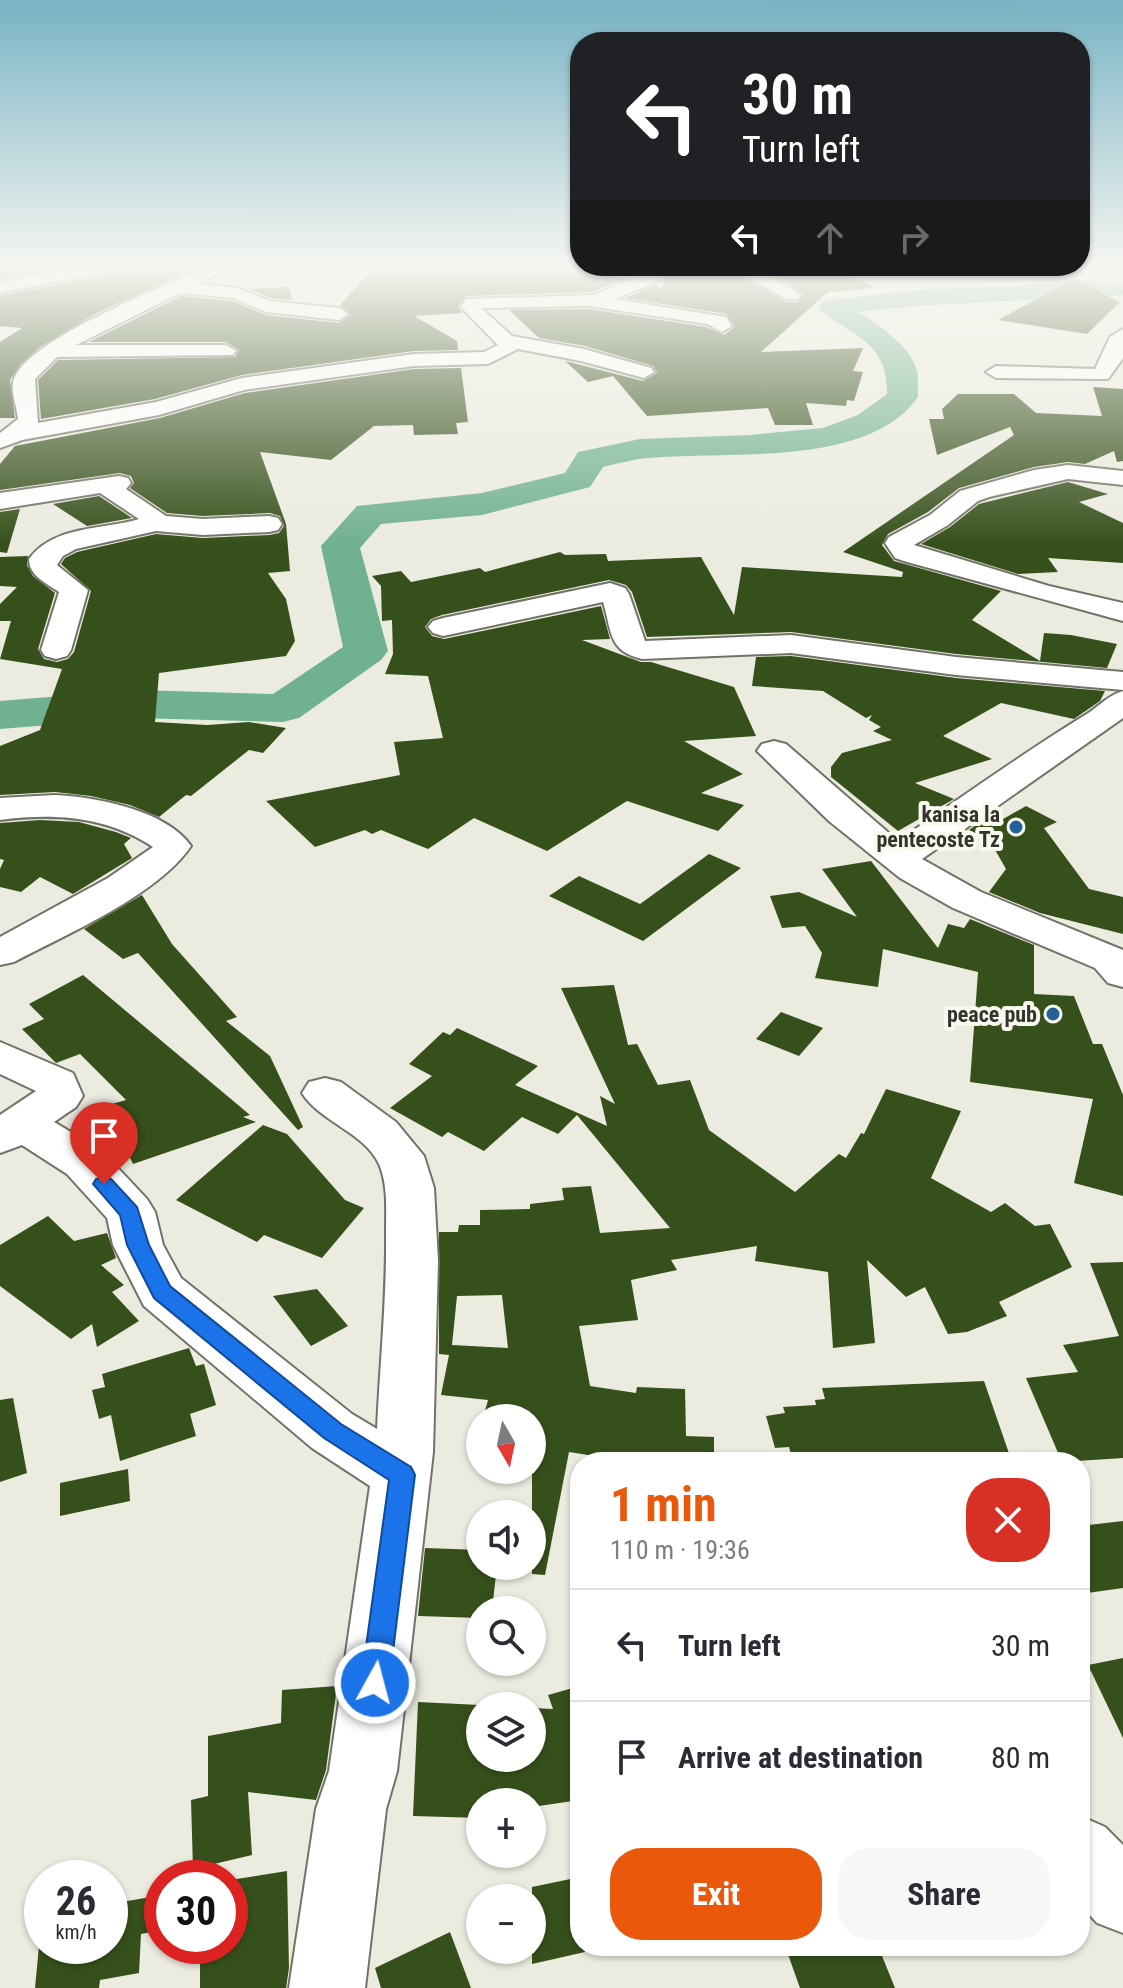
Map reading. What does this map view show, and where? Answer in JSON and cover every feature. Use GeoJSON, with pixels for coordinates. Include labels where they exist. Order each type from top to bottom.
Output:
{"type":"FeatureCollection","features":[{"type":"Feature","properties":{"kind":"street"},"geometry":{"type":"LineString","coordinates":[[8,438],[29,420],[23,384],[27,374],[45,359]]}},
{"type":"Feature","properties":{"kind":"street"},"geometry":{"type":"LineString","coordinates":[[8,438],[159,408],[242,384],[405,361],[467,359]]}},
{"type":"Feature","properties":{"kind":"street"},"geometry":{"type":"LineString","coordinates":[[597,359],[644,372]]}},
{"type":"Feature","properties":{"kind":"street"},"geometry":{"type":"LineString","coordinates":[[996,372],[1097,376],[1103,374],[1113,359]]}},
{"type":"Feature","properties":{"kind":"street"},"geometry":{"type":"LineString","coordinates":[[1123,478],[1093,470],[1070,470],[980,492],[969,496],[939,520],[898,543],[905,552],[917,556],[1123,612]]}},
{"type":"Feature","properties":{"kind":"street"},"geometry":{"type":"LineString","coordinates":[[0,501],[112,484],[154,518],[154,523]]}},
{"type":"Feature","properties":{"kind":"street"},"geometry":{"type":"LineString","coordinates":[[56,650],[74,590],[43,568],[43,559],[50,551],[80,540],[154,523],[203,527],[269,524]]}},
{"type":"Feature","properties":{"kind":"street"},"geometry":{"type":"LineString","coordinates":[[443,627],[610,592],[615,594],[631,646],[642,650],[791,644],[956,666],[1123,681]]}},
{"type":"Feature","properties":{"kind":"street"},"geometry":{"type":"LineString","coordinates":[[899,858],[1038,759],[1101,720],[1123,701]]}},
{"type":"Feature","properties":{"kind":"street"},"geometry":{"type":"LineString","coordinates":[[774,751],[839,813],[899,858],[966,900],[1109,959],[1123,974]]}},
{"type":"Feature","properties":{"kind":"street"},"geometry":{"type":"LineString","coordinates":[[0,809],[68,805],[96,808],[160,836],[173,846],[171,852],[142,874],[0,953]]}},
{"type":"Feature","properties":{"kind":"street"},"geometry":{"type":"LineString","coordinates":[[0,1056],[57,1084],[60,1096],[11,1130]]}},
{"type":"Feature","properties":{"kind":"street"},"geometry":{"type":"LineString","coordinates":[[325,1093],[379,1133],[400,1156],[410,1188],[412,1261],[402,1475],[363,1771],[351,1809],[327,1988]]}},
{"type":"Feature","properties":{"kind":"street"},"geometry":{"type":"LineString","coordinates":[[11,1130],[84,1162],[130,1212],[138,1245],[162,1292],[332,1431],[402,1475]]}},
{"type":"Feature","properties":{"kind":"street"},"geometry":{"type":"LineString","coordinates":[[1090,1862],[1123,1897]]}},
{"type":"Feature","properties":{"kind":"building"},"geometry":{"type":"Polygon","coordinates":[[[0,359],[27,359],[10,380],[15,418],[0,418],[0,359]]]}},
{"type":"Feature","properties":{"kind":"building"},"geometry":{"type":"Polygon","coordinates":[[[358,359],[242,375],[155,399],[41,419],[38,380],[58,360],[358,359]]]}},
{"type":"Feature","properties":{"kind":"building"},"geometry":{"type":"Polygon","coordinates":[[[628,359],[858,359],[853,371],[863,372],[854,401],[847,400],[846,406],[806,403],[813,425],[775,425],[768,408],[647,416],[613,376],[588,382],[565,361],[643,381],[657,373],[653,366],[628,359]]]}},
{"type":"Feature","properties":{"kind":"building"},"geometry":{"type":"Polygon","coordinates":[[[461,368],[468,422],[456,423],[458,434],[414,435],[413,425],[374,426],[331,460],[260,452],[286,524],[290,571],[268,573],[286,599],[295,641],[286,656],[159,673],[155,722],[207,725],[249,722],[286,728],[263,753],[249,750],[159,817],[130,805],[91,796],[55,792],[0,795],[0,746],[40,730],[62,669],[0,659],[11,621],[0,621],[0,604],[17,587],[0,586],[0,557],[28,556],[27,565],[33,576],[55,593],[38,649],[44,659],[57,662],[68,659],[74,652],[91,591],[61,564],[65,558],[77,552],[156,534],[203,538],[269,535],[279,533],[284,526],[280,516],[270,513],[203,516],[167,513],[130,488],[134,483],[131,476],[120,473],[0,490],[0,464],[15,446],[160,418],[245,393],[414,369],[461,368]]]}},
{"type":"Feature","properties":{"kind":"building"},"geometry":{"type":"Polygon","coordinates":[[[1093,387],[1123,389],[1123,461],[1117,462],[1114,451],[1085,464],[1068,462],[1034,467],[959,488],[928,512],[888,534],[882,545],[894,561],[1001,591],[972,620],[1040,661],[1044,633],[1071,635],[1117,644],[1107,668],[956,654],[791,632],[647,637],[632,592],[626,585],[609,580],[442,615],[431,619],[425,627],[432,636],[444,639],[601,606],[610,639],[582,640],[641,662],[651,662],[734,687],[756,736],[684,741],[743,774],[701,793],[744,805],[718,831],[627,801],[547,851],[474,818],[428,849],[381,830],[372,834],[365,830],[315,847],[266,801],[400,775],[394,742],[443,738],[428,676],[385,674],[393,654],[392,620],[382,621],[381,586],[372,576],[401,571],[411,582],[480,568],[485,572],[560,552],[565,555],[606,554],[608,561],[701,557],[734,615],[742,567],[902,577],[903,572],[843,552],[1014,435],[1010,427],[937,455],[929,419],[944,419],[942,409],[958,394],[1014,394],[1036,413],[1102,416],[1093,387]]]}},
{"type":"Feature","properties":{"kind":"building"},"geometry":{"type":"Polygon","coordinates":[[[1068,482],[1108,494],[1079,502],[1123,523],[1123,563],[1048,558],[1058,572],[1018,574],[921,544],[950,527],[979,504],[1068,482]]]}},
{"type":"Feature","properties":{"kind":"building"},"geometry":{"type":"Polygon","coordinates":[[[99,496],[132,518],[87,526],[53,504],[99,496]]]}},
{"type":"Feature","properties":{"kind":"building"},"geometry":{"type":"Polygon","coordinates":[[[20,509],[7,553],[0,552],[0,512],[20,509]]]}},
{"type":"Feature","properties":{"kind":"building"},"geometry":{"type":"Polygon","coordinates":[[[791,656],[956,678],[1105,691],[1100,701],[1074,719],[1001,703],[943,736],[992,759],[915,783],[954,799],[898,831],[831,777],[831,767],[842,753],[892,740],[873,731],[881,727],[869,720],[872,715],[866,718],[823,691],[752,686],[756,657],[791,656]]]}},
{"type":"Feature","properties":{"kind":"building"},"geometry":{"type":"Polygon","coordinates":[[[1026,806],[1057,822],[1044,828],[1089,889],[1123,897],[1123,934],[1040,913],[989,892],[1006,869],[990,841],[969,830],[991,814],[1003,819],[1026,806]]]}},
{"type":"Feature","properties":{"kind":"building"},"geometry":{"type":"Polygon","coordinates":[[[40,820],[79,822],[131,838],[124,844],[132,858],[73,894],[40,877],[21,892],[0,887],[0,869],[4,860],[0,859],[0,823],[40,820]]]}},
{"type":"Feature","properties":{"kind":"building"},"geometry":{"type":"Polygon","coordinates":[[[709,854],[741,868],[643,941],[549,896],[579,876],[640,904],[709,854]]]}},
{"type":"Feature","properties":{"kind":"building"},"geometry":{"type":"Polygon","coordinates":[[[871,861],[938,948],[948,924],[964,928],[970,919],[1034,945],[1034,994],[1074,996],[1093,1044],[1102,1044],[1123,1095],[1123,1196],[1074,1183],[1093,1099],[970,1082],[978,972],[883,949],[878,987],[815,978],[822,953],[805,926],[782,928],[770,896],[799,892],[857,917],[822,869],[871,861]]]}},
{"type":"Feature","properties":{"kind":"building"},"geometry":{"type":"Polygon","coordinates":[[[142,895],[172,944],[237,1017],[226,1021],[270,1056],[303,1127],[298,1130],[138,953],[123,959],[84,929],[142,895]]]}},
{"type":"Feature","properties":{"kind":"building"},"geometry":{"type":"Polygon","coordinates":[[[83,975],[250,1115],[243,1117],[256,1122],[133,1164],[105,1106],[126,1100],[80,1054],[56,1063],[22,1029],[44,1019],[29,1004],[83,975]]]}},
{"type":"Feature","properties":{"kind":"building"},"geometry":{"type":"Polygon","coordinates":[[[614,985],[628,1045],[637,1044],[658,1085],[690,1080],[709,1130],[795,1192],[839,1154],[846,1158],[861,1133],[864,1134],[886,1089],[961,1111],[931,1178],[991,1212],[1005,1203],[1035,1226],[1050,1224],[1072,1267],[999,1302],[1007,1316],[967,1332],[948,1334],[925,1287],[906,1297],[867,1260],[875,1343],[833,1348],[828,1272],[755,1261],[757,1246],[671,1260],[677,1270],[631,1280],[638,1320],[579,1326],[590,1386],[636,1393],[637,1387],[685,1389],[686,1436],[714,1437],[714,1452],[569,1452],[546,1570],[546,1500],[532,1500],[532,1484],[546,1484],[546,1404],[487,1404],[488,1400],[441,1395],[449,1355],[439,1354],[439,1232],[458,1232],[459,1225],[480,1225],[480,1210],[530,1209],[530,1204],[564,1200],[562,1188],[591,1186],[600,1233],[670,1228],[577,1115],[558,1134],[522,1117],[484,1151],[448,1132],[442,1137],[390,1108],[432,1076],[409,1064],[443,1032],[450,1035],[457,1028],[538,1066],[515,1085],[607,1126],[600,1096],[615,1104],[561,988],[614,985]],[[502,1295],[457,1296],[452,1345],[508,1348],[502,1295]]]}},
{"type":"Feature","properties":{"kind":"building"},"geometry":{"type":"Polygon","coordinates":[[[781,1012],[823,1028],[799,1056],[756,1039],[781,1012]]]}},
{"type":"Feature","properties":{"kind":"building"},"geometry":{"type":"Polygon","coordinates":[[[263,1125],[287,1134],[345,1200],[364,1208],[322,1258],[264,1235],[257,1242],[176,1200],[263,1125]]]}},
{"type":"Feature","properties":{"kind":"building"},"geometry":{"type":"Polygon","coordinates":[[[48,1216],[74,1241],[107,1233],[116,1258],[101,1265],[124,1285],[112,1292],[139,1321],[97,1347],[92,1324],[71,1339],[0,1286],[0,1245],[48,1216]]]}},
{"type":"Feature","properties":{"kind":"building"},"geometry":{"type":"Polygon","coordinates":[[[1123,1262],[1123,1458],[1090,1460],[1090,1452],[1058,1452],[1026,1378],[1078,1372],[1063,1345],[1119,1336],[1090,1263],[1123,1262]]]}},
{"type":"Feature","properties":{"kind":"building"},"geometry":{"type":"Polygon","coordinates":[[[317,1289],[348,1326],[311,1346],[273,1296],[317,1289]]]}},
{"type":"Feature","properties":{"kind":"building"},"geometry":{"type":"Polygon","coordinates":[[[189,1348],[196,1366],[204,1364],[216,1405],[190,1414],[196,1436],[120,1461],[111,1415],[99,1419],[92,1390],[105,1387],[102,1374],[189,1348]]]}},
{"type":"Feature","properties":{"kind":"building"},"geometry":{"type":"Polygon","coordinates":[[[984,1381],[1009,1452],[790,1452],[789,1447],[775,1448],[766,1416],[785,1413],[783,1407],[816,1405],[815,1400],[825,1399],[822,1388],[984,1381]]]}},
{"type":"Feature","properties":{"kind":"building"},"geometry":{"type":"Polygon","coordinates":[[[13,1398],[27,1473],[0,1482],[0,1400],[13,1398]]]}},
{"type":"Feature","properties":{"kind":"building"},"geometry":{"type":"Polygon","coordinates":[[[128,1469],[130,1501],[60,1516],[60,1483],[128,1469]]]}},
{"type":"Feature","properties":{"kind":"building"},"geometry":{"type":"Polygon","coordinates":[[[1123,1521],[1123,1588],[1090,1593],[1090,1525],[1123,1521]]]}},
{"type":"Feature","properties":{"kind":"building"},"geometry":{"type":"Polygon","coordinates":[[[425,1548],[466,1549],[466,1580],[495,1580],[494,1596],[466,1596],[466,1618],[418,1616],[425,1548]]]}},
{"type":"Feature","properties":{"kind":"building"},"geometry":{"type":"Polygon","coordinates":[[[1123,1658],[1123,1738],[1090,1669],[1090,1665],[1123,1658]]]}},
{"type":"Feature","properties":{"kind":"building"},"geometry":{"type":"Polygon","coordinates":[[[337,1686],[326,1770],[316,1800],[248,1792],[252,1855],[231,1860],[193,1860],[191,1800],[208,1796],[208,1736],[281,1723],[282,1690],[337,1686]]]}},
{"type":"Feature","properties":{"kind":"building"},"geometry":{"type":"Polygon","coordinates":[[[570,1689],[570,1801],[546,1805],[546,1788],[466,1788],[466,1818],[413,1816],[418,1702],[466,1704],[466,1772],[546,1772],[546,1709],[553,1709],[548,1695],[570,1689]]]}},
{"type":"Feature","properties":{"kind":"building"},"geometry":{"type":"Polygon","coordinates":[[[287,1871],[289,1968],[286,1988],[200,1988],[200,1964],[248,1964],[248,1877],[287,1871]]]}},
{"type":"Feature","properties":{"kind":"building"},"geometry":{"type":"Polygon","coordinates":[[[570,1879],[570,1955],[546,1961],[546,1884],[570,1879]]]}},
{"type":"Feature","properties":{"kind":"building"},"geometry":{"type":"Polygon","coordinates":[[[144,1898],[139,1973],[100,1980],[99,1988],[35,1988],[37,1964],[128,1964],[128,1901],[144,1898]]]}},
{"type":"Feature","properties":{"kind":"building"},"geometry":{"type":"Polygon","coordinates":[[[450,1932],[471,1988],[381,1988],[375,1968],[450,1932]]]}},
{"type":"Feature","properties":{"kind":"building"},"geometry":{"type":"Polygon","coordinates":[[[789,1956],[882,1956],[895,1988],[800,1988],[789,1956]]]}},
{"type":"Feature","properties":{"kind":"waterway"},"geometry":{"type":"LineString","coordinates":[[0,715],[135,704],[283,708],[366,651],[340,546],[370,514],[482,504],[578,480],[590,459],[640,449],[750,445],[828,437],[869,422],[902,397],[902,370],[894,359]]}},
{"type":"Feature","properties":{"kind":"place","name":"kanisa la pentecoste Tz"},"geometry":{"type":"Point","coordinates":[1016,827]}},
{"type":"Feature","properties":{"kind":"place","name":"peace pub"},"geometry":{"type":"Point","coordinates":[1053,1014]}},
{"type":"Feature","properties":{"kind":"route"},"geometry":{"type":"LineString","coordinates":[[104,1184],[130,1212],[138,1245],[162,1292],[332,1431],[402,1475],[375,1683]]}}]}
